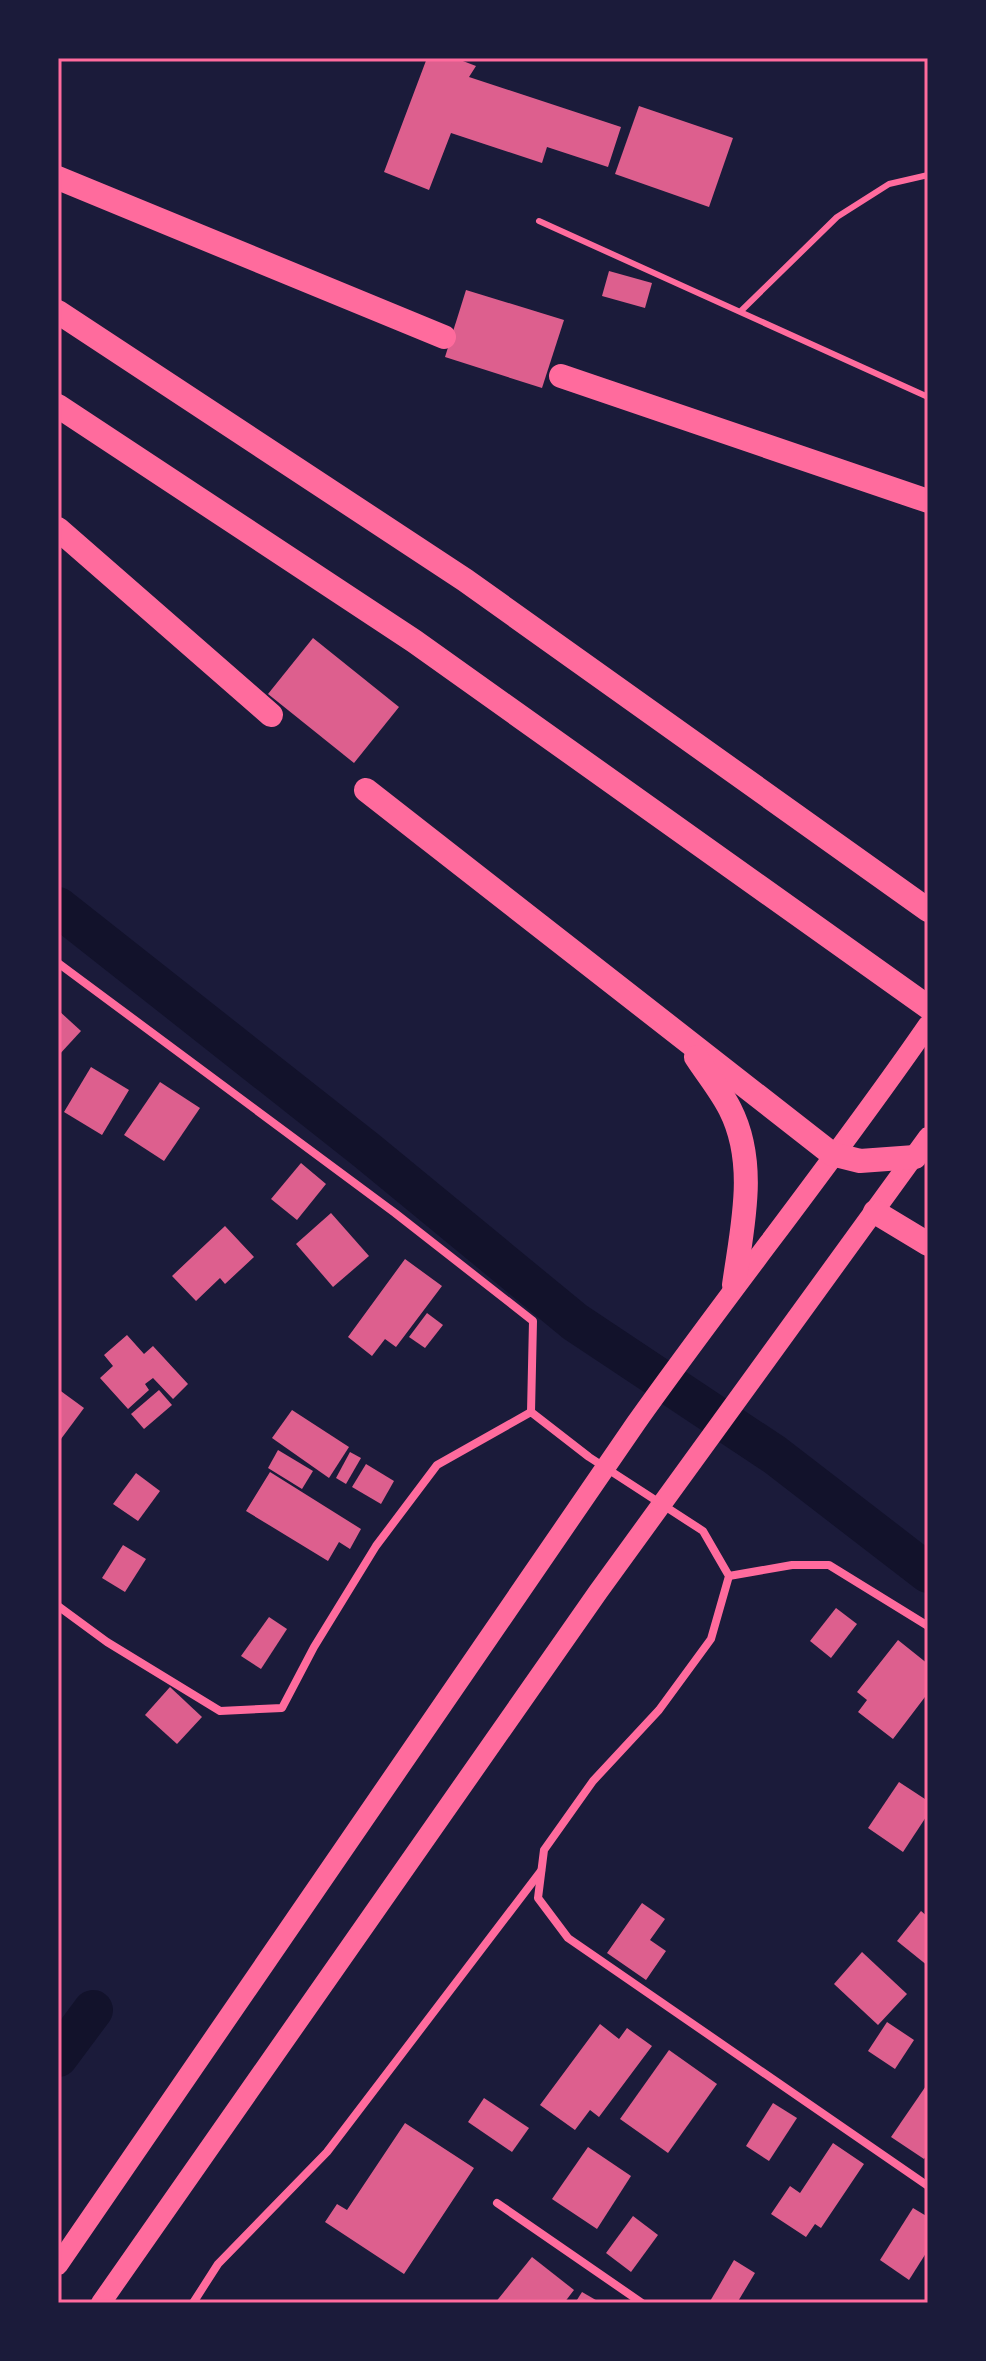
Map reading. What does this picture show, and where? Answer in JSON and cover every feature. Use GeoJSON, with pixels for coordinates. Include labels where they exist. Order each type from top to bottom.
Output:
{"type":"FeatureCollection","features":[{"type":"Feature","properties":{"kind":"highway"},"geometry":{"type":"LineString","coordinates":[[58,178],[444,337]]}},
{"type":"Feature","properties":{"kind":"highway"},"geometry":{"type":"LineString","coordinates":[[58,312],[465,580],[928,910]]}},
{"type":"Feature","properties":{"kind":"highway"},"geometry":{"type":"LineString","coordinates":[[561,376],[928,501]]}},
{"type":"Feature","properties":{"kind":"highway"},"geometry":{"type":"LineString","coordinates":[[58,406],[414,641],[928,1007]]}},
{"type":"Feature","properties":{"kind":"highway"},"geometry":{"type":"LineString","coordinates":[[58,529],[271,715]]}},
{"type":"Feature","properties":{"kind":"highway"},"geometry":{"type":"LineString","coordinates":[[366,790],[832,1154],[860,1161],[922,1146]]}},
{"type":"Feature","properties":{"kind":"highway"},"geometry":{"type":"LineString","coordinates":[[686,1041],[730,1108],[741,1135],[746,1166],[745,1200],[730,1291]]}},
{"type":"Feature","properties":{"kind":"highway"},"geometry":{"type":"LineString","coordinates":[[875,1212],[928,1244]]}},
{"type":"Feature","properties":{"kind":"main road"},"geometry":{"type":"LineString","coordinates":[[58,2265],[730,1291],[832,1154],[865,1117],[928,1025]]}},
{"type":"Feature","properties":{"kind":"main road"},"geometry":{"type":"LineString","coordinates":[[101,2303],[598,1592],[922,1146]]}},
{"type":"Feature","properties":{"kind":"street"},"geometry":{"type":"LineString","coordinates":[[58,963],[395,1213],[533,1321],[531,1412]]}},
{"type":"Feature","properties":{"kind":"street"},"geometry":{"type":"LineString","coordinates":[[531,1412],[589,1457],[703,1531],[729,1576],[711,1639],[659,1710],[593,1781],[544,1850],[538,1898],[568,1938],[928,2186]]}},
{"type":"Feature","properties":{"kind":"street"},"geometry":{"type":"LineString","coordinates":[[58,1606],[107,1642],[220,1711],[282,1708],[314,1647],[376,1546],[437,1465],[531,1412]]}},
{"type":"Feature","properties":{"kind":"street"},"geometry":{"type":"LineString","coordinates":[[729,1576],[792,1565],[829,1565],[928,1626]]}},
{"type":"Feature","properties":{"kind":"street"},"geometry":{"type":"LineString","coordinates":[[193,2303],[218,2264],[327,2152],[541,1871]]}},
{"type":"Feature","properties":{"kind":"street"},"geometry":{"type":"LineString","coordinates":[[497,2203],[642,2303]]}},
{"type":"Feature","properties":{"kind":"lane"},"geometry":{"type":"LineString","coordinates":[[742,310],[837,217],[889,184],[928,175]]}},
{"type":"Feature","properties":{"kind":"lane"},"geometry":{"type":"LineString","coordinates":[[539,221],[742,310],[928,397]]}},
{"type":"Feature","properties":{"kind":"building"},"geometry":{"type":"Polygon","coordinates":[[[427,58],[455,58],[476,66],[469,77],[621,127],[608,167],[547,147],[542,163],[451,133],[429,190],[384,172],[427,58]]]}},
{"type":"Feature","properties":{"kind":"building"},"geometry":{"type":"Polygon","coordinates":[[[639,106],[733,138],[709,207],[615,174],[639,106]]]}},
{"type":"Feature","properties":{"kind":"building"},"geometry":{"type":"Polygon","coordinates":[[[609,271],[652,283],[645,308],[602,296],[609,271]]]}},
{"type":"Feature","properties":{"kind":"building"},"geometry":{"type":"Polygon","coordinates":[[[466,290],[564,320],[542,388],[445,357],[466,290]]]}},
{"type":"Feature","properties":{"kind":"building"},"geometry":{"type":"Polygon","coordinates":[[[313,638],[399,707],[354,763],[268,694],[313,638]]]}},
{"type":"Feature","properties":{"kind":"building"},"geometry":{"type":"Polygon","coordinates":[[[58,1010],[81,1031],[58,1056],[58,1010]]]}},
{"type":"Feature","properties":{"kind":"building"},"geometry":{"type":"Polygon","coordinates":[[[91,1067],[129,1090],[102,1135],[64,1112],[91,1067]]]}},
{"type":"Feature","properties":{"kind":"building"},"geometry":{"type":"Polygon","coordinates":[[[160,1082],[200,1108],[164,1161],[124,1135],[160,1082]]]}},
{"type":"Feature","properties":{"kind":"building"},"geometry":{"type":"Polygon","coordinates":[[[301,1163],[326,1184],[297,1220],[271,1199],[301,1163]]]}},
{"type":"Feature","properties":{"kind":"building"},"geometry":{"type":"Polygon","coordinates":[[[331,1213],[369,1256],[333,1287],[296,1244],[331,1213]]]}},
{"type":"Feature","properties":{"kind":"building"},"geometry":{"type":"Polygon","coordinates":[[[225,1226],[254,1257],[225,1284],[220,1278],[196,1301],[172,1276],[225,1226]]]}},
{"type":"Feature","properties":{"kind":"building"},"geometry":{"type":"Polygon","coordinates":[[[405,1259],[442,1286],[396,1347],[385,1339],[372,1356],[348,1337],[405,1259]]]}},
{"type":"Feature","properties":{"kind":"building"},"geometry":{"type":"Polygon","coordinates":[[[427,1313],[443,1325],[425,1348],[409,1337],[427,1313]]]}},
{"type":"Feature","properties":{"kind":"building"},"geometry":{"type":"Polygon","coordinates":[[[127,1335],[144,1354],[153,1346],[188,1384],[173,1399],[153,1378],[145,1384],[149,1390],[128,1409],[100,1378],[113,1366],[104,1355],[127,1335]]]}},
{"type":"Feature","properties":{"kind":"building"},"geometry":{"type":"Polygon","coordinates":[[[58,1389],[84,1408],[58,1443],[58,1389]]]}},
{"type":"Feature","properties":{"kind":"building"},"geometry":{"type":"Polygon","coordinates":[[[159,1390],[172,1405],[144,1429],[131,1414],[159,1390]]]}},
{"type":"Feature","properties":{"kind":"building"},"geometry":{"type":"Polygon","coordinates":[[[292,1410],[349,1447],[329,1478],[272,1438],[292,1410]]]}},
{"type":"Feature","properties":{"kind":"building"},"geometry":{"type":"Polygon","coordinates":[[[278,1450],[313,1471],[302,1489],[268,1468],[278,1450]]]}},
{"type":"Feature","properties":{"kind":"building"},"geometry":{"type":"Polygon","coordinates":[[[350,1452],[361,1458],[346,1484],[336,1478],[350,1452]]]}},
{"type":"Feature","properties":{"kind":"building"},"geometry":{"type":"Polygon","coordinates":[[[366,1464],[394,1481],[381,1504],[352,1487],[366,1464]]]}},
{"type":"Feature","properties":{"kind":"building"},"geometry":{"type":"Polygon","coordinates":[[[270,1472],[361,1529],[350,1549],[339,1542],[328,1561],[246,1511],[270,1472]]]}},
{"type":"Feature","properties":{"kind":"building"},"geometry":{"type":"Polygon","coordinates":[[[136,1473],[160,1491],[138,1521],[113,1504],[136,1473]]]}},
{"type":"Feature","properties":{"kind":"building"},"geometry":{"type":"Polygon","coordinates":[[[123,1545],[146,1559],[125,1592],[102,1578],[123,1545]]]}},
{"type":"Feature","properties":{"kind":"building"},"geometry":{"type":"Polygon","coordinates":[[[836,1608],[857,1624],[831,1658],[810,1641],[836,1608]]]}},
{"type":"Feature","properties":{"kind":"building"},"geometry":{"type":"Polygon","coordinates":[[[269,1617],[287,1629],[261,1669],[241,1656],[269,1617]]]}},
{"type":"Feature","properties":{"kind":"building"},"geometry":{"type":"Polygon","coordinates":[[[898,1640],[928,1664],[928,1693],[893,1739],[858,1712],[867,1700],[857,1692],[898,1640]]]}},
{"type":"Feature","properties":{"kind":"building"},"geometry":{"type":"Polygon","coordinates":[[[170,1687],[202,1717],[177,1744],[145,1715],[170,1687]]]}},
{"type":"Feature","properties":{"kind":"building"},"geometry":{"type":"Polygon","coordinates":[[[899,1782],[928,1801],[928,1814],[903,1852],[868,1828],[899,1782]]]}},
{"type":"Feature","properties":{"kind":"building"},"geometry":{"type":"Polygon","coordinates":[[[642,1903],[665,1919],[650,1940],[666,1951],[646,1980],[607,1953],[642,1903]]]}},
{"type":"Feature","properties":{"kind":"building"},"geometry":{"type":"Polygon","coordinates":[[[921,1911],[928,1917],[928,1966],[897,1941],[921,1911]]]}},
{"type":"Feature","properties":{"kind":"building"},"geometry":{"type":"Polygon","coordinates":[[[862,1952],[907,1994],[878,2025],[834,1984],[862,1952]]]}},
{"type":"Feature","properties":{"kind":"building"},"geometry":{"type":"Polygon","coordinates":[[[887,2022],[914,2040],[895,2069],[868,2051],[887,2022]]]}},
{"type":"Feature","properties":{"kind":"building"},"geometry":{"type":"Polygon","coordinates":[[[600,2024],[619,2039],[627,2028],[652,2046],[599,2117],[590,2110],[575,2130],[540,2105],[600,2024]]]}},
{"type":"Feature","properties":{"kind":"building"},"geometry":{"type":"Polygon","coordinates":[[[669,2050],[717,2084],[668,2153],[620,2119],[669,2050]]]}},
{"type":"Feature","properties":{"kind":"building"},"geometry":{"type":"Polygon","coordinates":[[[928,2083],[928,2153],[924,2159],[891,2137],[928,2083]]]}},
{"type":"Feature","properties":{"kind":"building"},"geometry":{"type":"Polygon","coordinates":[[[484,2098],[529,2128],[512,2152],[468,2122],[484,2098]]]}},
{"type":"Feature","properties":{"kind":"building"},"geometry":{"type":"Polygon","coordinates":[[[773,2103],[797,2118],[769,2161],[746,2146],[773,2103]]]}},
{"type":"Feature","properties":{"kind":"building"},"geometry":{"type":"Polygon","coordinates":[[[405,2123],[474,2168],[404,2274],[325,2222],[337,2204],[347,2210],[405,2123]]]}},
{"type":"Feature","properties":{"kind":"building"},"geometry":{"type":"Polygon","coordinates":[[[833,2143],[864,2164],[821,2228],[815,2224],[806,2237],[771,2214],[790,2186],[800,2193],[833,2143]]]}},
{"type":"Feature","properties":{"kind":"building"},"geometry":{"type":"Polygon","coordinates":[[[588,2147],[631,2176],[597,2229],[552,2199],[588,2147]]]}},
{"type":"Feature","properties":{"kind":"building"},"geometry":{"type":"Polygon","coordinates":[[[913,2208],[928,2217],[928,2250],[909,2280],[880,2260],[913,2208]]]}},
{"type":"Feature","properties":{"kind":"building"},"geometry":{"type":"Polygon","coordinates":[[[633,2216],[658,2235],[631,2272],[606,2253],[633,2216]]]}},
{"type":"Feature","properties":{"kind":"building"},"geometry":{"type":"Polygon","coordinates":[[[532,2257],[574,2290],[564,2303],[495,2303],[532,2257]]]}},
{"type":"Feature","properties":{"kind":"building"},"geometry":{"type":"Polygon","coordinates":[[[734,2260],[755,2273],[737,2303],[709,2303],[734,2260]]]}},
{"type":"Feature","properties":{"kind":"building"},"geometry":{"type":"Polygon","coordinates":[[[582,2292],[601,2303],[575,2303],[582,2292]]]}},
{"type":"Feature","properties":{"kind":"waterway"},"geometry":{"type":"LineString","coordinates":[[58,907],[366,1150],[575,1322],[775,1455],[928,1573]]}},
{"type":"Feature","properties":{"kind":"waterway"},"geometry":{"type":"LineString","coordinates":[[58,2057],[93,2010]]}}]}
